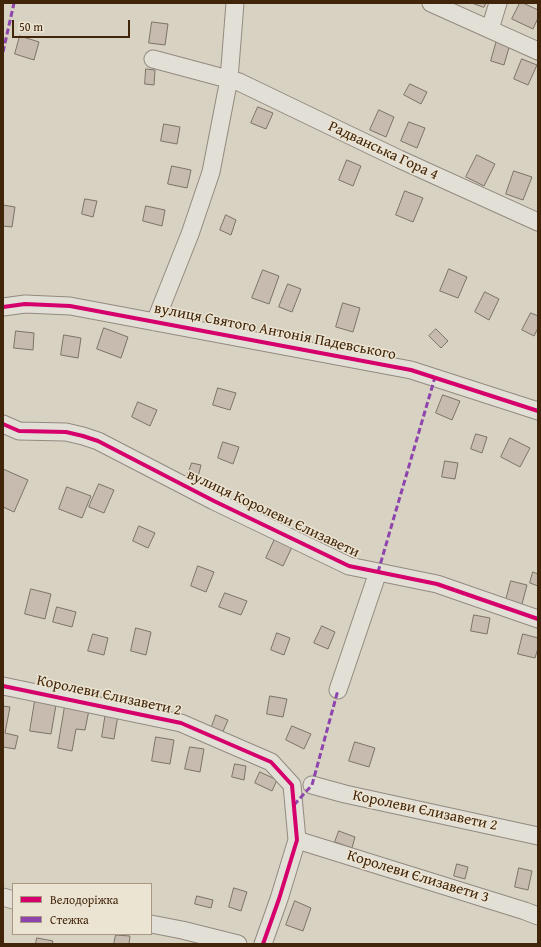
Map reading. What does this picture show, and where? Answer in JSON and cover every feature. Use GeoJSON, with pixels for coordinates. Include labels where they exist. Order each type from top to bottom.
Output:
{"type":"FeatureCollection","features":[{"type":"Feature","properties":{"kind":"street"},"geometry":{"type":"LineString","coordinates":[[155,322],[190,234],[211,172],[229,79],[234,3]]}},
{"type":"Feature","properties":{"kind":"street"},"geometry":{"type":"LineString","coordinates":[[431,3],[538,51]]}},
{"type":"Feature","properties":{"kind":"street"},"geometry":{"type":"LineString","coordinates":[[490,29],[498,3]]}},
{"type":"Feature","properties":{"kind":"street","name":"Радванська Гора 4"},"geometry":{"type":"LineString","coordinates":[[153,59],[239,82],[399,159],[538,222]]}},
{"type":"Feature","properties":{"kind":"street","name":"вулиця Святого Антонія Падевського"},"geometry":{"type":"LineString","coordinates":[[3,306],[25,304],[70,306],[411,370],[538,411]]}},
{"type":"Feature","properties":{"kind":"street","name":"вулиця Королеви Єлизавети"},"geometry":{"type":"LineString","coordinates":[[3,424],[19,430],[66,432],[98,441],[214,501],[350,566],[437,584],[538,619]]}},
{"type":"Feature","properties":{"kind":"street"},"geometry":{"type":"LineString","coordinates":[[338,690],[378,572]]}},
{"type":"Feature","properties":{"kind":"street","name":"Королеви Єлизавети 2"},"geometry":{"type":"LineString","coordinates":[[3,686],[181,723],[272,762],[292,785],[298,840],[280,899],[263,944]]}},
{"type":"Feature","properties":{"kind":"street","name":"Королеви Єлизавети 2"},"geometry":{"type":"LineString","coordinates":[[312,785],[345,794],[538,836]]}},
{"type":"Feature","properties":{"kind":"street","name":"Королеви Єлизавети 3"},"geometry":{"type":"LineString","coordinates":[[298,840],[538,916]]}},
{"type":"Feature","properties":{"kind":"street"},"geometry":{"type":"LineString","coordinates":[[152,924],[238,944]]}},
{"type":"Feature","properties":{"kind":"building"},"geometry":{"type":"Polygon","coordinates":[[[472,3],[486,3],[484,7],[472,3]]]}},
{"type":"Feature","properties":{"kind":"building"},"geometry":{"type":"Polygon","coordinates":[[[520,3],[538,10],[538,18],[533,29],[512,19],[520,3]]]}},
{"type":"Feature","properties":{"kind":"building"},"geometry":{"type":"Polygon","coordinates":[[[152,22],[168,24],[165,45],[149,43],[152,22]]]}},
{"type":"Feature","properties":{"kind":"building"},"geometry":{"type":"Polygon","coordinates":[[[20,36],[39,42],[34,60],[15,54],[20,36]]]}},
{"type":"Feature","properties":{"kind":"building"},"geometry":{"type":"Polygon","coordinates":[[[497,40],[510,44],[504,65],[491,61],[497,40]]]}},
{"type":"Feature","properties":{"kind":"building"},"geometry":{"type":"Polygon","coordinates":[[[522,59],[537,65],[528,85],[514,79],[522,59]]]}},
{"type":"Feature","properties":{"kind":"building"},"geometry":{"type":"Polygon","coordinates":[[[146,69],[155,70],[154,85],[145,84],[146,69]]]}},
{"type":"Feature","properties":{"kind":"building"},"geometry":{"type":"Polygon","coordinates":[[[410,84],[427,92],[421,104],[404,95],[410,84]]]}},
{"type":"Feature","properties":{"kind":"building"},"geometry":{"type":"Polygon","coordinates":[[[258,107],[273,113],[266,129],[251,123],[258,107]]]}},
{"type":"Feature","properties":{"kind":"building"},"geometry":{"type":"Polygon","coordinates":[[[379,110],[394,117],[386,137],[370,130],[379,110]]]}},
{"type":"Feature","properties":{"kind":"building"},"geometry":{"type":"Polygon","coordinates":[[[409,122],[425,128],[417,148],[401,141],[409,122]]]}},
{"type":"Feature","properties":{"kind":"building"},"geometry":{"type":"Polygon","coordinates":[[[164,124],[180,127],[177,144],[161,141],[164,124]]]}},
{"type":"Feature","properties":{"kind":"building"},"geometry":{"type":"Polygon","coordinates":[[[477,155],[495,164],[484,186],[466,177],[477,155]]]}},
{"type":"Feature","properties":{"kind":"building"},"geometry":{"type":"Polygon","coordinates":[[[347,160],[361,166],[353,186],[339,180],[347,160]]]}},
{"type":"Feature","properties":{"kind":"building"},"geometry":{"type":"Polygon","coordinates":[[[172,166],[191,170],[187,188],[168,184],[172,166]]]}},
{"type":"Feature","properties":{"kind":"building"},"geometry":{"type":"Polygon","coordinates":[[[514,171],[532,177],[523,200],[506,194],[514,171]]]}},
{"type":"Feature","properties":{"kind":"building"},"geometry":{"type":"Polygon","coordinates":[[[405,191],[423,198],[413,222],[396,215],[405,191]]]}},
{"type":"Feature","properties":{"kind":"building"},"geometry":{"type":"Polygon","coordinates":[[[85,199],[97,201],[93,217],[82,214],[85,199]]]}},
{"type":"Feature","properties":{"kind":"building"},"geometry":{"type":"Polygon","coordinates":[[[3,205],[15,207],[12,227],[3,226],[3,205]]]}},
{"type":"Feature","properties":{"kind":"building"},"geometry":{"type":"Polygon","coordinates":[[[146,206],[165,210],[162,226],[143,221],[146,206]]]}},
{"type":"Feature","properties":{"kind":"building"},"geometry":{"type":"Polygon","coordinates":[[[226,215],[236,220],[231,235],[220,230],[226,215]]]}},
{"type":"Feature","properties":{"kind":"building"},"geometry":{"type":"Polygon","coordinates":[[[449,269],[467,277],[458,298],[440,291],[449,269]]]}},
{"type":"Feature","properties":{"kind":"building"},"geometry":{"type":"Polygon","coordinates":[[[263,270],[279,276],[269,304],[252,298],[263,270]]]}},
{"type":"Feature","properties":{"kind":"building"},"geometry":{"type":"Polygon","coordinates":[[[288,284],[301,289],[292,312],[279,307],[288,284]]]}},
{"type":"Feature","properties":{"kind":"building"},"geometry":{"type":"Polygon","coordinates":[[[485,292],[499,299],[489,320],[475,312],[485,292]]]}},
{"type":"Feature","properties":{"kind":"building"},"geometry":{"type":"Polygon","coordinates":[[[343,303],[360,308],[353,332],[336,327],[343,303]]]}},
{"type":"Feature","properties":{"kind":"building"},"geometry":{"type":"Polygon","coordinates":[[[531,313],[538,316],[538,328],[534,336],[522,330],[531,313]]]}},
{"type":"Feature","properties":{"kind":"building"},"geometry":{"type":"Polygon","coordinates":[[[104,328],[128,337],[121,358],[97,349],[104,328]]]}},
{"type":"Feature","properties":{"kind":"building"},"geometry":{"type":"Polygon","coordinates":[[[436,329],[448,341],[441,348],[429,336],[436,329]]]}},
{"type":"Feature","properties":{"kind":"building"},"geometry":{"type":"Polygon","coordinates":[[[16,331],[34,333],[33,350],[14,348],[16,331]]]}},
{"type":"Feature","properties":{"kind":"building"},"geometry":{"type":"Polygon","coordinates":[[[64,335],[81,338],[78,358],[61,355],[64,335]]]}},
{"type":"Feature","properties":{"kind":"building"},"geometry":{"type":"Polygon","coordinates":[[[218,388],[236,393],[230,410],[213,405],[218,388]]]}},
{"type":"Feature","properties":{"kind":"building"},"geometry":{"type":"Polygon","coordinates":[[[443,395],[460,401],[452,420],[436,413],[443,395]]]}},
{"type":"Feature","properties":{"kind":"building"},"geometry":{"type":"Polygon","coordinates":[[[138,402],[157,410],[150,426],[132,417],[138,402]]]}},
{"type":"Feature","properties":{"kind":"building"},"geometry":{"type":"Polygon","coordinates":[[[476,434],[487,437],[482,453],[471,449],[476,434]]]}},
{"type":"Feature","properties":{"kind":"building"},"geometry":{"type":"Polygon","coordinates":[[[510,438],[530,448],[520,467],[501,457],[510,438]]]}},
{"type":"Feature","properties":{"kind":"building"},"geometry":{"type":"Polygon","coordinates":[[[223,442],[239,447],[233,464],[218,458],[223,442]]]}},
{"type":"Feature","properties":{"kind":"building"},"geometry":{"type":"Polygon","coordinates":[[[445,461],[458,463],[455,479],[442,477],[445,461]]]}},
{"type":"Feature","properties":{"kind":"building"},"geometry":{"type":"Polygon","coordinates":[[[192,463],[201,465],[198,477],[188,474],[192,463]]]}},
{"type":"Feature","properties":{"kind":"building"},"geometry":{"type":"Polygon","coordinates":[[[3,469],[28,480],[14,512],[3,507],[3,469]]]}},
{"type":"Feature","properties":{"kind":"building"},"geometry":{"type":"Polygon","coordinates":[[[99,484],[114,490],[104,513],[89,507],[99,484]]]}},
{"type":"Feature","properties":{"kind":"building"},"geometry":{"type":"Polygon","coordinates":[[[67,487],[91,496],[82,518],[59,509],[67,487]]]}},
{"type":"Feature","properties":{"kind":"building"},"geometry":{"type":"Polygon","coordinates":[[[139,526],[155,533],[148,548],[133,541],[139,526]]]}},
{"type":"Feature","properties":{"kind":"building"},"geometry":{"type":"Polygon","coordinates":[[[275,539],[292,547],[283,566],[266,558],[275,539]]]}},
{"type":"Feature","properties":{"kind":"building"},"geometry":{"type":"Polygon","coordinates":[[[198,566],[214,572],[206,592],[191,586],[198,566]]]}},
{"type":"Feature","properties":{"kind":"building"},"geometry":{"type":"Polygon","coordinates":[[[533,572],[538,574],[538,586],[530,583],[533,572]]]}},
{"type":"Feature","properties":{"kind":"building"},"geometry":{"type":"Polygon","coordinates":[[[511,581],[527,585],[522,604],[506,600],[511,581]]]}},
{"type":"Feature","properties":{"kind":"building"},"geometry":{"type":"Polygon","coordinates":[[[31,589],[51,594],[45,619],[25,614],[31,589]]]}},
{"type":"Feature","properties":{"kind":"building"},"geometry":{"type":"Polygon","coordinates":[[[225,593],[247,601],[241,615],[219,607],[225,593]]]}},
{"type":"Feature","properties":{"kind":"building"},"geometry":{"type":"Polygon","coordinates":[[[57,607],[76,612],[72,627],[53,622],[57,607]]]}},
{"type":"Feature","properties":{"kind":"building"},"geometry":{"type":"Polygon","coordinates":[[[474,615],[490,618],[487,634],[471,631],[474,615]]]}},
{"type":"Feature","properties":{"kind":"building"},"geometry":{"type":"Polygon","coordinates":[[[322,626],[335,632],[328,649],[314,643],[322,626]]]}},
{"type":"Feature","properties":{"kind":"building"},"geometry":{"type":"Polygon","coordinates":[[[136,628],[151,632],[146,655],[131,651],[136,628]]]}},
{"type":"Feature","properties":{"kind":"building"},"geometry":{"type":"Polygon","coordinates":[[[277,633],[290,638],[284,655],[271,650],[277,633]]]}},
{"type":"Feature","properties":{"kind":"building"},"geometry":{"type":"Polygon","coordinates":[[[93,634],[108,638],[104,655],[88,651],[93,634]]]}},
{"type":"Feature","properties":{"kind":"building"},"geometry":{"type":"Polygon","coordinates":[[[523,634],[538,638],[538,648],[535,658],[518,654],[523,634]]]}},
{"type":"Feature","properties":{"kind":"building"},"geometry":{"type":"Polygon","coordinates":[[[270,696],[287,699],[283,717],[267,714],[270,696]]]}},
{"type":"Feature","properties":{"kind":"building"},"geometry":{"type":"Polygon","coordinates":[[[35,701],[56,705],[51,734],[30,731],[35,701]]]}},
{"type":"Feature","properties":{"kind":"building"},"geometry":{"type":"Polygon","coordinates":[[[3,706],[10,707],[5,733],[18,736],[15,749],[3,747],[3,706]]]}},
{"type":"Feature","properties":{"kind":"building"},"geometry":{"type":"Polygon","coordinates":[[[65,706],[89,710],[85,730],[76,729],[72,751],[58,748],[65,706]]]}},
{"type":"Feature","properties":{"kind":"building"},"geometry":{"type":"Polygon","coordinates":[[[106,712],[118,715],[114,739],[102,737],[106,712]]]}},
{"type":"Feature","properties":{"kind":"building"},"geometry":{"type":"Polygon","coordinates":[[[216,715],[228,720],[221,736],[210,732],[216,715]]]}},
{"type":"Feature","properties":{"kind":"building"},"geometry":{"type":"Polygon","coordinates":[[[292,726],[311,734],[304,749],[286,740],[292,726]]]}},
{"type":"Feature","properties":{"kind":"building"},"geometry":{"type":"Polygon","coordinates":[[[156,737],[174,740],[170,764],[152,761],[156,737]]]}},
{"type":"Feature","properties":{"kind":"building"},"geometry":{"type":"Polygon","coordinates":[[[355,742],[375,748],[369,767],[349,761],[355,742]]]}},
{"type":"Feature","properties":{"kind":"building"},"geometry":{"type":"Polygon","coordinates":[[[190,747],[204,749],[200,772],[185,769],[190,747]]]}},
{"type":"Feature","properties":{"kind":"building"},"geometry":{"type":"Polygon","coordinates":[[[235,764],[246,766],[244,780],[232,777],[235,764]]]}},
{"type":"Feature","properties":{"kind":"building"},"geometry":{"type":"Polygon","coordinates":[[[260,772],[277,780],[272,791],[255,783],[260,772]]]}},
{"type":"Feature","properties":{"kind":"building"},"geometry":{"type":"Polygon","coordinates":[[[339,831],[355,837],[352,848],[335,842],[339,831]]]}},
{"type":"Feature","properties":{"kind":"building"},"geometry":{"type":"Polygon","coordinates":[[[457,864],[468,867],[465,879],[454,876],[457,864]]]}},
{"type":"Feature","properties":{"kind":"building"},"geometry":{"type":"Polygon","coordinates":[[[519,868],[532,871],[528,890],[515,887],[519,868]]]}},
{"type":"Feature","properties":{"kind":"building"},"geometry":{"type":"Polygon","coordinates":[[[234,888],[247,892],[241,911],[229,907],[234,888]]]}},
{"type":"Feature","properties":{"kind":"building"},"geometry":{"type":"Polygon","coordinates":[[[197,896],[213,900],[211,908],[195,904],[197,896]]]}},
{"type":"Feature","properties":{"kind":"building"},"geometry":{"type":"Polygon","coordinates":[[[295,901],[311,908],[303,931],[286,925],[295,901]]]}},
{"type":"Feature","properties":{"kind":"building"},"geometry":{"type":"Polygon","coordinates":[[[116,935],[130,936],[129,944],[114,944],[116,935]]]}},
{"type":"Feature","properties":{"kind":"building"},"geometry":{"type":"Polygon","coordinates":[[[37,938],[53,941],[52,944],[36,944],[37,938]]]}},
{"type":"Feature","properties":{"kind":"marked path"},"geometry":{"type":"LineString","coordinates":[[3,52],[14,3]]}},
{"type":"Feature","properties":{"kind":"marked path"},"geometry":{"type":"LineString","coordinates":[[378,572],[435,377]]}},
{"type":"Feature","properties":{"kind":"marked path"},"geometry":{"type":"LineString","coordinates":[[294,805],[312,785],[338,690]]}},
{"type":"Feature","properties":{"kind":"cycle path"},"geometry":{"type":"LineString","coordinates":[[3,307],[25,304],[70,306],[411,370],[538,411]]}},
{"type":"Feature","properties":{"kind":"cycle path"},"geometry":{"type":"LineString","coordinates":[[3,424],[19,431],[66,432],[98,441],[214,501],[349,566],[437,584],[538,619]]}},
{"type":"Feature","properties":{"kind":"cycle path"},"geometry":{"type":"LineString","coordinates":[[3,686],[181,723],[271,762],[292,785],[297,840],[279,899],[263,944]]}}]}
